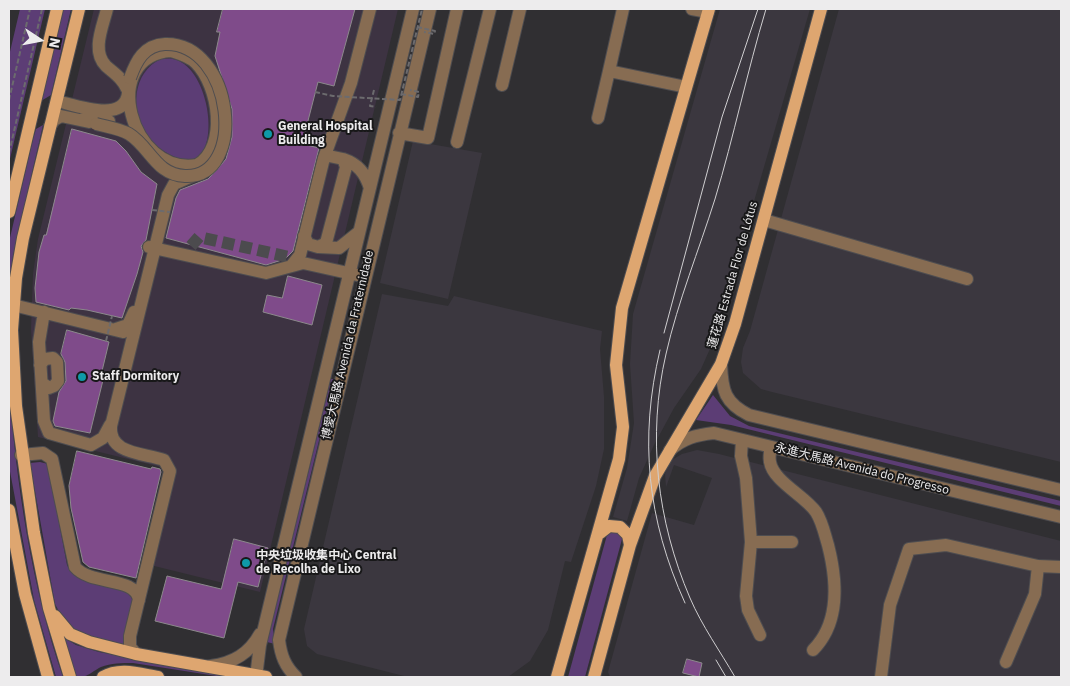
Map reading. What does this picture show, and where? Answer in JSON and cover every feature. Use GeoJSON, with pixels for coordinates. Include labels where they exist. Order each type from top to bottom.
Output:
{"type":"FeatureCollection","features":[{"type":"Feature","properties":{"kind":"main road"},"geometry":{"type":"LineString","coordinates":[[9,212],[57,9]]}},
{"type":"Feature","properties":{"kind":"main road"},"geometry":{"type":"LineString","coordinates":[[70,677],[49,608],[34,533],[21,455],[12,368],[13,305],[24,238],[78,9]]}},
{"type":"Feature","properties":{"kind":"main road","name":"蓮花路 Estrada Flor de Lótus"},"geometry":{"type":"LineString","coordinates":[[594,677],[630,545],[655,476],[721,364],[736,324],[821,9]]}},
{"type":"Feature","properties":{"kind":"main road"},"geometry":{"type":"LineString","coordinates":[[557,677],[600,533],[619,459],[622,427],[616,371],[622,308],[709,10]]}},
{"type":"Feature","properties":{"kind":"main road"},"geometry":{"type":"LineString","coordinates":[[29,127],[40,107],[57,101]]}},
{"type":"Feature","properties":{"kind":"main road"},"geometry":{"type":"LineString","coordinates":[[9,510],[25,594],[48,677]]}},
{"type":"Feature","properties":{"kind":"main road"},"geometry":{"type":"LineString","coordinates":[[600,533],[608,526],[620,527],[628,535],[630,545]]}},
{"type":"Feature","properties":{"kind":"main road"},"geometry":{"type":"LineString","coordinates":[[49,608],[70,634],[89,642],[136,654],[259,677]]}},
{"type":"Feature","properties":{"kind":"main road"},"geometry":{"type":"LineString","coordinates":[[600,654],[601,677]]}},
{"type":"Feature","properties":{"kind":"main road"},"geometry":{"type":"LineString","coordinates":[[103,677],[115,672],[125,672],[158,677]]}},
{"type":"Feature","properties":{"kind":"street"},"geometry":{"type":"LineString","coordinates":[[107,9],[98,52],[104,64],[123,81],[132,118],[144,138],[167,163],[182,167],[196,166],[209,154],[216,133],[217,116],[215,101],[202,71],[188,57],[171,51],[153,54],[123,81]]}},
{"type":"Feature","properties":{"kind":"street"},"geometry":{"type":"LineString","coordinates":[[152,247],[186,250],[196,258],[262,268],[271,273],[293,261],[304,236],[325,154],[351,83],[370,9]]}},
{"type":"Feature","properties":{"kind":"street","name":"博愛大馬路 Avenida da Fraternidade"},"geometry":{"type":"LineString","coordinates":[[259,677],[265,625],[414,9]]}},
{"type":"Feature","properties":{"kind":"street","name":"博愛大馬路 Avenida da Fraternidade"},"geometry":{"type":"LineString","coordinates":[[296,677],[287,668],[281,656],[279,640],[399,133],[406,92],[421,29],[430,9]]}},
{"type":"Feature","properties":{"kind":"street"},"geometry":{"type":"LineString","coordinates":[[399,133],[428,138],[458,9]]}},
{"type":"Feature","properties":{"kind":"street"},"geometry":{"type":"LineString","coordinates":[[457,142],[490,9]]}},
{"type":"Feature","properties":{"kind":"street"},"geometry":{"type":"LineString","coordinates":[[502,85],[520,9]]}},
{"type":"Feature","properties":{"kind":"street"},"geometry":{"type":"LineString","coordinates":[[598,118],[623,9]]}},
{"type":"Feature","properties":{"kind":"street"},"geometry":{"type":"LineString","coordinates":[[692,9],[709,10]]}},
{"type":"Feature","properties":{"kind":"street"},"geometry":{"type":"LineString","coordinates":[[57,101],[110,111],[122,105],[123,81],[135,65],[148,49],[168,44],[192,50],[209,67],[221,94],[225,131],[218,156],[204,171],[174,184],[168,208],[152,247],[131,321],[126,327],[116,329]]}},
{"type":"Feature","properties":{"kind":"street"},"geometry":{"type":"LineString","coordinates":[[609,71],[686,87]]}},
{"type":"Feature","properties":{"kind":"street"},"geometry":{"type":"LineString","coordinates":[[62,79],[64,95],[76,105]]}},
{"type":"Feature","properties":{"kind":"street"},"geometry":{"type":"LineString","coordinates":[[50,126],[54,120],[61,116],[83,119],[95,118],[120,124],[144,138]]}},
{"type":"Feature","properties":{"kind":"street"},"geometry":{"type":"LineString","coordinates":[[83,119],[128,134],[165,171],[181,176],[192,176]]}},
{"type":"Feature","properties":{"kind":"street"},"geometry":{"type":"LineString","coordinates":[[325,154],[343,159],[357,166],[365,176],[370,188],[385,192]]}},
{"type":"Feature","properties":{"kind":"street"},"geometry":{"type":"LineString","coordinates":[[136,654],[130,647],[130,636],[170,471],[164,460],[130,451],[115,444],[110,432],[132,344],[165,182],[165,172],[160,157]]}},
{"type":"Feature","properties":{"kind":"street"},"geometry":{"type":"LineString","coordinates":[[318,247],[324,245],[327,240],[346,167],[343,159]]}},
{"type":"Feature","properties":{"kind":"street"},"geometry":{"type":"LineString","coordinates":[[764,220],[967,279]]}},
{"type":"Feature","properties":{"kind":"street"},"geometry":{"type":"LineString","coordinates":[[304,236],[306,243],[318,247],[339,248],[359,232]]}},
{"type":"Feature","properties":{"kind":"street"},"geometry":{"type":"LineString","coordinates":[[293,261],[364,276]]}},
{"type":"Feature","properties":{"kind":"street"},"geometry":{"type":"LineString","coordinates":[[13,305],[116,329],[124,332],[132,344]]}},
{"type":"Feature","properties":{"kind":"street"},"geometry":{"type":"LineString","coordinates":[[44,312],[39,342],[40,365],[45,359],[53,358],[58,362],[58,381],[49,388],[42,383],[44,421],[49,433],[91,445],[96,444],[103,438],[113,418]]}},
{"type":"Feature","properties":{"kind":"street","name":"永進大馬路 Avenida do Progresso"},"geometry":{"type":"LineString","coordinates":[[721,364],[722,382],[727,397],[734,408],[749,415],[1061,490]]}},
{"type":"Feature","properties":{"kind":"street","name":"永進大馬路 Avenida do Progresso"},"geometry":{"type":"LineString","coordinates":[[667,454],[680,442],[696,435],[714,433],[1061,517]]}},
{"type":"Feature","properties":{"kind":"street"},"geometry":{"type":"LineString","coordinates":[[742,440],[741,456],[746,478],[751,542],[746,596],[748,610],[760,635]]}},
{"type":"Feature","properties":{"kind":"street"},"geometry":{"type":"LineString","coordinates":[[771,447],[770,462],[774,473],[817,513],[835,570],[835,594],[831,616],[824,637],[813,650]]}},
{"type":"Feature","properties":{"kind":"street"},"geometry":{"type":"LineString","coordinates":[[21,455],[43,453],[52,459],[75,566],[79,572],[90,577],[136,589],[139,600]]}},
{"type":"Feature","properties":{"kind":"street"},"geometry":{"type":"LineString","coordinates":[[751,542],[792,542]]}},
{"type":"Feature","properties":{"kind":"street"},"geometry":{"type":"LineString","coordinates":[[881,677],[890,605],[909,549],[946,544],[1038,566],[1061,567]]}},
{"type":"Feature","properties":{"kind":"street"},"geometry":{"type":"LineString","coordinates":[[1006,662],[1035,594],[1038,566]]}},
{"type":"Feature","properties":{"kind":"street","name":"博愛大馬路 Avenida da Fraternidade"},"geometry":{"type":"LineString","coordinates":[[208,667],[226,664],[243,655],[256,642],[265,625]]}},
{"type":"Feature","properties":{"kind":"path"},"geometry":{"type":"LineString","coordinates":[[9,100],[30,9]]}},
{"type":"Feature","properties":{"kind":"path"},"geometry":{"type":"LineString","coordinates":[[9,153],[42,9]]}},
{"type":"Feature","properties":{"kind":"path"},"geometry":{"type":"LineString","coordinates":[[315,92],[333,96],[400,100],[406,92],[421,29],[422,9]]}},
{"type":"Feature","properties":{"kind":"path"},"geometry":{"type":"LineString","coordinates":[[421,29],[435,31],[434,34],[421,29]]}},
{"type":"Feature","properties":{"kind":"path"},"geometry":{"type":"LineString","coordinates":[[372,98],[374,90],[370,106],[389,110]]}},
{"type":"Feature","properties":{"kind":"path"},"geometry":{"type":"LineString","coordinates":[[152,210],[168,208]]}},
{"type":"Feature","properties":{"kind":"path"},"geometry":{"type":"LineString","coordinates":[[106,341],[112,316]]}},
{"type":"Feature","properties":{"kind":"shaded area"},"geometry":{"type":"Polygon","coordinates":[[[20,9],[45,9],[9,163],[9,56],[20,9]]]}},
{"type":"Feature","properties":{"kind":"shaded area"},"geometry":{"type":"Polygon","coordinates":[[[63,9],[71,9],[51,95],[41,101],[63,9]]]}},
{"type":"Feature","properties":{"kind":"shaded area"},"geometry":{"type":"Polygon","coordinates":[[[94,9],[398,9],[260,592],[142,563],[165,468],[38,437],[31,329],[33,274],[38,239],[94,9]]]}},
{"type":"Feature","properties":{"kind":"shaded area"},"geometry":{"type":"Polygon","coordinates":[[[720,9],[810,9],[713,342],[701,369],[674,408],[654,445],[639,478],[627,521],[613,517],[627,468],[634,423],[630,364],[633,314],[720,9]]]}},
{"type":"Feature","properties":{"kind":"shaded area"},"geometry":{"type":"Polygon","coordinates":[[[839,9],[1061,9],[1061,462],[761,389],[743,373],[741,362],[743,348],[750,331],[839,9]]]}},
{"type":"Feature","properties":{"kind":"shaded area"},"geometry":{"type":"Polygon","coordinates":[[[161,59],[173,59],[184,64],[193,73],[200,85],[205,100],[209,129],[207,143],[200,155],[185,162],[155,145],[147,136],[138,116],[136,105],[139,83],[151,65],[161,59]]]}},
{"type":"Feature","properties":{"kind":"shaded area"},"geometry":{"type":"Polygon","coordinates":[[[43,125],[13,256],[9,292],[9,242],[33,139],[36,129],[43,125]]]}},
{"type":"Feature","properties":{"kind":"shaded area"},"geometry":{"type":"Polygon","coordinates":[[[413,141],[482,153],[448,299],[380,283],[413,141]]]}},
{"type":"Feature","properties":{"kind":"shaded area"},"geometry":{"type":"Polygon","coordinates":[[[382,294],[448,306],[454,296],[602,331],[600,349],[604,397],[604,449],[596,486],[571,562],[565,561],[548,630],[530,661],[508,677],[408,677],[317,654],[307,646],[304,629],[382,294]]]}},
{"type":"Feature","properties":{"kind":"shaded area"},"geometry":{"type":"Polygon","coordinates":[[[331,379],[334,379],[273,629],[275,644],[267,642],[331,379]]]}},
{"type":"Feature","properties":{"kind":"shaded area"},"geometry":{"type":"Polygon","coordinates":[[[9,389],[16,462],[27,535],[42,607],[63,677],[56,677],[34,600],[9,466],[9,389]]]}},
{"type":"Feature","properties":{"kind":"shaded area"},"geometry":{"type":"Polygon","coordinates":[[[713,395],[730,416],[749,426],[1061,501],[1061,506],[731,425],[696,420],[713,395]]]}},
{"type":"Feature","properties":{"kind":"shaded area"},"geometry":{"type":"Polygon","coordinates":[[[697,450],[1061,541],[1061,677],[610,677],[608,672],[652,513],[694,525],[712,478],[674,465],[666,487],[665,474],[670,461],[682,454],[697,450]]]}},
{"type":"Feature","properties":{"kind":"shaded area"},"geometry":{"type":"Polygon","coordinates":[[[40,462],[48,464],[67,565],[73,574],[92,583],[122,589],[129,594],[133,601],[123,647],[91,638],[75,630],[61,615],[55,604],[30,463],[40,462]]]}},
{"type":"Feature","properties":{"kind":"shaded area"},"geometry":{"type":"Polygon","coordinates":[[[613,531],[622,535],[622,539],[585,677],[568,677],[607,535],[613,531]]]}},
{"type":"Feature","properties":{"kind":"shaded area"},"geometry":{"type":"Polygon","coordinates":[[[63,637],[76,645],[99,652],[223,674],[223,677],[133,663],[121,663],[101,667],[87,675],[75,677],[63,637]]]}},
{"type":"Feature","properties":{"kind":"building","name":"General Hospital Building"},"geometry":{"type":"Polygon","coordinates":[[[223,9],[355,9],[334,86],[318,82],[302,144],[319,148],[293,251],[285,259],[266,265],[166,238],[176,198],[180,190],[208,179],[215,172],[226,159],[232,137],[232,109],[215,56],[220,32],[217,32],[223,9]]]}},
{"type":"Feature","properties":{"kind":"building"},"geometry":{"type":"Polygon","coordinates":[[[72,129],[116,141],[126,151],[141,172],[157,184],[146,240],[141,246],[143,252],[122,318],[87,310],[71,308],[69,310],[36,302],[35,288],[39,252],[44,235],[46,235],[72,129]]]}},
{"type":"Feature","properties":{"kind":"building"},"geometry":{"type":"Polygon","coordinates":[[[288,276],[322,285],[312,325],[263,312],[267,295],[282,298],[288,276]]]}},
{"type":"Feature","properties":{"kind":"building","name":"Staff Dormitory"},"geometry":{"type":"Polygon","coordinates":[[[67,330],[109,342],[102,371],[105,372],[90,433],[55,426],[53,421],[59,392],[66,381],[65,362],[61,354],[67,330]]]}},
{"type":"Feature","properties":{"kind":"building"},"geometry":{"type":"Polygon","coordinates":[[[77,451],[151,469],[152,467],[160,469],[161,472],[136,578],[89,567],[83,562],[71,508],[69,486],[77,451]]]}},
{"type":"Feature","properties":{"kind":"building"},"geometry":{"type":"Polygon","coordinates":[[[234,539],[268,548],[258,587],[238,582],[224,638],[155,621],[167,576],[221,589],[234,539]]]}},
{"type":"Feature","properties":{"kind":"building"},"geometry":{"type":"Polygon","coordinates":[[[687,659],[702,663],[699,677],[683,673],[687,659]]]}},
{"type":"Feature","properties":{"kind":"tunnel"},"geometry":{"type":"LineString","coordinates":[[191,246],[199,237],[289,257]]}},
{"type":"Feature","properties":{"kind":"tram line"},"geometry":{"type":"LineString","coordinates":[[664,333],[722,117],[758,9]]}},
{"type":"Feature","properties":{"kind":"tram line"},"geometry":{"type":"LineString","coordinates":[[735,677],[690,598],[670,539],[663,509],[659,478],[657,416],[660,385],[671,334],[715,199],[766,9]]}},
{"type":"Feature","properties":{"kind":"tram line"},"geometry":{"type":"LineString","coordinates":[[660,350],[653,383],[650,415],[650,478],[662,541],[685,603]]}},
{"type":"Feature","properties":{"kind":"tram line"},"geometry":{"type":"LineString","coordinates":[[716,660],[726,677]]}},
{"type":"Feature","properties":{"kind":"place","name":"General Hospital Building"},"geometry":{"type":"Point","coordinates":[268,134]}},
{"type":"Feature","properties":{"kind":"place","name":"Staff Dormitory"},"geometry":{"type":"Point","coordinates":[82,377]}},
{"type":"Feature","properties":{"kind":"place","name":"中央垃圾收集中心 Central de Recolha de Lixo"},"geometry":{"type":"Point","coordinates":[246,563]}}]}
